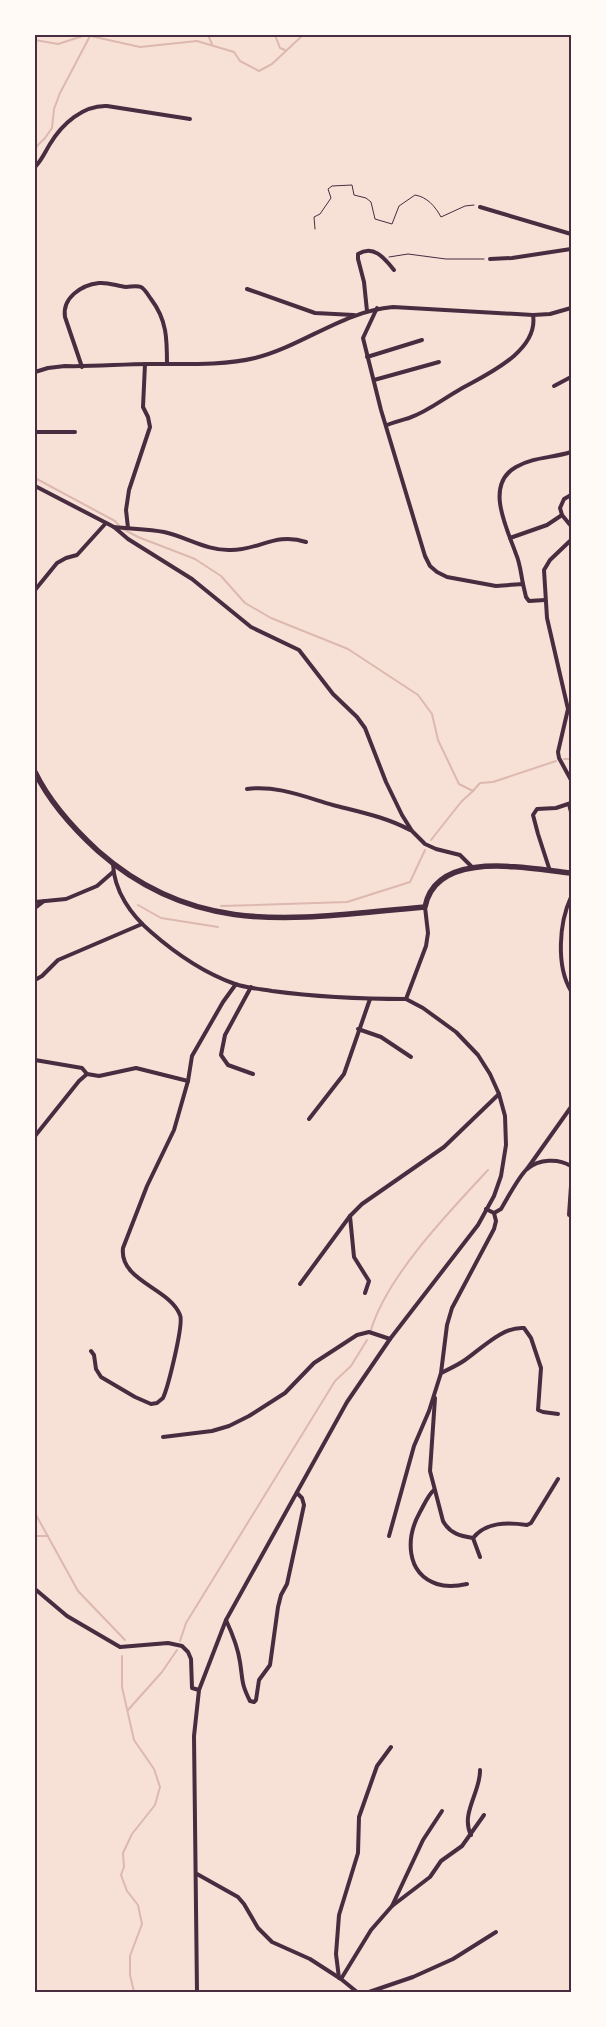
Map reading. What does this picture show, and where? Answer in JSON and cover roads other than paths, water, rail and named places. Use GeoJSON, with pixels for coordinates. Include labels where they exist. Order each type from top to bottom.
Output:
{"type":"FeatureCollection","features":[{"type":"Feature","properties":{"kind":"main road"},"geometry":{"type":"LineString","coordinates":[[35,772],[59,809],[86,840],[113,864],[161,894],[216,912],[244,917],[320,916],[425,907],[427,896],[437,882],[451,873],[472,867],[484,866],[571,873]]}},
{"type":"Feature","properties":{"kind":"street"},"geometry":{"type":"LineString","coordinates":[[35,167],[68,122],[80,113],[97,106],[190,119]]}},
{"type":"Feature","properties":{"kind":"street"},"geometry":{"type":"LineString","coordinates":[[480,206],[571,234]]}},
{"type":"Feature","properties":{"kind":"street"},"geometry":{"type":"LineString","coordinates":[[490,259],[512,258],[571,249]]}},
{"type":"Feature","properties":{"kind":"street"},"geometry":{"type":"LineString","coordinates":[[367,311],[364,282],[358,255],[363,251],[370,251],[385,258],[394,270]]}},
{"type":"Feature","properties":{"kind":"street"},"geometry":{"type":"LineString","coordinates":[[82,366],[65,317],[64,308],[71,296],[76,292],[101,282],[126,287],[138,286],[143,289],[157,307],[164,323],[167,336],[167,364]]}},
{"type":"Feature","properties":{"kind":"street"},"geometry":{"type":"LineString","coordinates":[[247,289],[315,313],[356,315]]}},
{"type":"Feature","properties":{"kind":"street"},"geometry":{"type":"LineString","coordinates":[[35,372],[48,368],[223,362],[254,358],[377,308],[393,307],[533,316],[550,314],[571,308]]}},
{"type":"Feature","properties":{"kind":"street"},"geometry":{"type":"LineString","coordinates":[[377,308],[364,334],[367,356],[425,556],[430,566],[447,577],[496,586],[523,584]]}},
{"type":"Feature","properties":{"kind":"street"},"geometry":{"type":"LineString","coordinates":[[387,424],[421,413],[504,365],[520,350],[531,334],[535,325],[533,316]]}},
{"type":"Feature","properties":{"kind":"street"},"geometry":{"type":"LineString","coordinates":[[367,356],[422,340]]}},
{"type":"Feature","properties":{"kind":"street"},"geometry":{"type":"LineString","coordinates":[[374,380],[439,362]]}},
{"type":"Feature","properties":{"kind":"street"},"geometry":{"type":"LineString","coordinates":[[128,528],[126,510],[128,490],[150,427],[143,407],[145,364]]}},
{"type":"Feature","properties":{"kind":"street"},"geometry":{"type":"LineString","coordinates":[[554,386],[571,377]]}},
{"type":"Feature","properties":{"kind":"street"},"geometry":{"type":"LineString","coordinates":[[35,432],[76,432]]}},
{"type":"Feature","properties":{"kind":"street"},"geometry":{"type":"LineString","coordinates":[[545,600],[529,601],[526,597],[517,556],[500,508],[500,484],[516,466],[571,452]]}},
{"type":"Feature","properties":{"kind":"street"},"geometry":{"type":"LineString","coordinates":[[35,486],[114,527],[128,539],[192,579],[251,627],[299,650],[333,694],[357,717],[365,728],[386,782],[412,831],[426,844],[436,849],[460,854],[472,867]]}},
{"type":"Feature","properties":{"kind":"street"},"geometry":{"type":"LineString","coordinates":[[571,495],[562,503],[560,510],[571,526]]}},
{"type":"Feature","properties":{"kind":"street"},"geometry":{"type":"LineString","coordinates":[[510,538],[548,526],[562,515]]}},
{"type":"Feature","properties":{"kind":"street"},"geometry":{"type":"LineString","coordinates":[[35,590],[57,563],[77,555],[106,523]]}},
{"type":"Feature","properties":{"kind":"street"},"geometry":{"type":"LineString","coordinates":[[114,527],[165,532],[223,550],[241,549],[271,540],[289,538],[306,542]]}},
{"type":"Feature","properties":{"kind":"street"},"geometry":{"type":"LineString","coordinates":[[571,540],[546,564],[544,570],[545,600],[554,652],[569,716],[558,752],[559,758],[571,780]]}},
{"type":"Feature","properties":{"kind":"street"},"geometry":{"type":"LineString","coordinates":[[247,789],[261,787],[287,791],[382,818],[412,831]]}},
{"type":"Feature","properties":{"kind":"street"},"geometry":{"type":"LineString","coordinates":[[550,871],[533,815],[537,809],[556,808],[570,804],[571,812]]}},
{"type":"Feature","properties":{"kind":"street"},"geometry":{"type":"LineString","coordinates":[[113,864],[113,872],[124,901],[142,924],[164,943],[210,973],[236,984],[307,996],[406,999],[440,1020],[469,1044],[485,1065],[499,1094],[506,1122],[505,1157],[498,1186],[478,1226],[390,1339],[347,1402],[226,1620],[199,1690],[194,1736],[197,1992]]}},
{"type":"Feature","properties":{"kind":"street"},"geometry":{"type":"LineString","coordinates":[[35,902],[61,900],[92,889],[113,872]]}},
{"type":"Feature","properties":{"kind":"street"},"geometry":{"type":"LineString","coordinates":[[571,897],[564,913],[562,942],[563,972],[571,991]]}},
{"type":"Feature","properties":{"kind":"street"},"geometry":{"type":"LineString","coordinates":[[35,908],[44,901]]}},
{"type":"Feature","properties":{"kind":"street"},"geometry":{"type":"LineString","coordinates":[[406,999],[426,946],[428,933],[425,907]]}},
{"type":"Feature","properties":{"kind":"street"},"geometry":{"type":"LineString","coordinates":[[35,980],[42,976],[58,960],[142,924]]}},
{"type":"Feature","properties":{"kind":"street"},"geometry":{"type":"LineString","coordinates":[[91,1351],[97,1372],[108,1382],[151,1404],[157,1403],[163,1398],[179,1338],[181,1317],[175,1307],[129,1270],[122,1258],[123,1248],[147,1186],[174,1130],[188,1081],[192,1056],[236,984]]}},
{"type":"Feature","properties":{"kind":"street"},"geometry":{"type":"LineString","coordinates":[[251,987],[225,1036],[221,1055],[228,1065],[253,1074]]}},
{"type":"Feature","properties":{"kind":"street"},"geometry":{"type":"LineString","coordinates":[[309,1119],[344,1074],[358,1029],[370,999]]}},
{"type":"Feature","properties":{"kind":"street"},"geometry":{"type":"LineString","coordinates":[[358,1029],[381,1037],[411,1057]]}},
{"type":"Feature","properties":{"kind":"street"},"geometry":{"type":"LineString","coordinates":[[35,1060],[82,1068],[87,1074],[99,1076],[136,1068],[188,1081]]}},
{"type":"Feature","properties":{"kind":"street"},"geometry":{"type":"LineString","coordinates":[[35,1136],[79,1081],[87,1074]]}},
{"type":"Feature","properties":{"kind":"street"},"geometry":{"type":"LineString","coordinates":[[300,1284],[350,1216],[371,1197],[444,1147],[499,1094]]}},
{"type":"Feature","properties":{"kind":"street"},"geometry":{"type":"LineString","coordinates":[[486,1209],[494,1212],[500,1209],[552,1131],[571,1107]]}},
{"type":"Feature","properties":{"kind":"street"},"geometry":{"type":"LineString","coordinates":[[527,1169],[552,1160],[564,1162],[571,1166]]}},
{"type":"Feature","properties":{"kind":"street"},"geometry":{"type":"LineString","coordinates":[[569,1215],[571,1186]]}},
{"type":"Feature","properties":{"kind":"street"},"geometry":{"type":"LineString","coordinates":[[389,1536],[414,1446],[436,1391],[441,1373],[447,1325],[452,1308],[494,1229],[496,1221],[494,1212]]}},
{"type":"Feature","properties":{"kind":"street"},"geometry":{"type":"LineString","coordinates":[[350,1216],[354,1256],[369,1281],[365,1293]]}},
{"type":"Feature","properties":{"kind":"street"},"geometry":{"type":"LineString","coordinates":[[441,1373],[464,1361],[505,1333],[515,1328],[524,1328],[531,1338],[541,1368],[538,1410],[558,1414]]}},
{"type":"Feature","properties":{"kind":"street"},"geometry":{"type":"LineString","coordinates":[[163,1436],[212,1431],[229,1426],[249,1416],[285,1393],[314,1363],[357,1335],[369,1332],[390,1339]]}},
{"type":"Feature","properties":{"kind":"street"},"geometry":{"type":"LineString","coordinates":[[436,1391],[430,1471],[434,1490],[443,1521],[447,1528],[459,1535],[474,1538]]}},
{"type":"Feature","properties":{"kind":"street"},"geometry":{"type":"LineString","coordinates":[[474,1538],[482,1529],[490,1525],[526,1525],[530,1523],[558,1479]]}},
{"type":"Feature","properties":{"kind":"street"},"geometry":{"type":"LineString","coordinates":[[434,1490],[423,1506],[415,1524],[410,1542],[412,1559],[421,1573],[438,1584],[454,1586],[468,1584]]}},
{"type":"Feature","properties":{"kind":"street"},"geometry":{"type":"LineString","coordinates":[[226,1620],[233,1634],[240,1661],[242,1685],[250,1701],[254,1702],[256,1700],[259,1680],[270,1665],[278,1607],[281,1595],[287,1584],[304,1505],[298,1493]]}},
{"type":"Feature","properties":{"kind":"street"},"geometry":{"type":"LineString","coordinates":[[474,1538],[480,1557]]}},
{"type":"Feature","properties":{"kind":"street"},"geometry":{"type":"LineString","coordinates":[[35,1589],[67,1616],[120,1647],[168,1644],[182,1646],[188,1652],[191,1659],[192,1688],[199,1690]]}},
{"type":"Feature","properties":{"kind":"street"},"geometry":{"type":"LineString","coordinates":[[340,1978],[336,1954],[338,1915],[358,1853],[359,1817],[377,1766],[391,1747]]}},
{"type":"Feature","properties":{"kind":"street"},"geometry":{"type":"LineString","coordinates":[[471,1835],[467,1821],[478,1785],[480,1770]]}},
{"type":"Feature","properties":{"kind":"street"},"geometry":{"type":"LineString","coordinates":[[392,1906],[423,1840],[442,1811]]}},
{"type":"Feature","properties":{"kind":"street"},"geometry":{"type":"LineString","coordinates":[[340,1978],[371,1930],[392,1906],[430,1876],[441,1862],[462,1846],[484,1815]]}},
{"type":"Feature","properties":{"kind":"street"},"geometry":{"type":"LineString","coordinates":[[196,1874],[238,1897],[258,1928],[272,1942],[310,1959],[340,1978],[357,1992]]}},
{"type":"Feature","properties":{"kind":"street"},"geometry":{"type":"LineString","coordinates":[[369,1992],[413,1977],[453,1959],[496,1932]]}},
{"type":"Feature","properties":{"kind":"waterway"},"geometry":{"type":"LineString","coordinates":[[35,40],[58,44],[86,35],[140,47],[197,41],[234,52],[240,61],[259,71],[272,64],[303,35]]}},
{"type":"Feature","properties":{"kind":"waterway"},"geometry":{"type":"LineString","coordinates":[[208,35],[212,44]]}},
{"type":"Feature","properties":{"kind":"waterway"},"geometry":{"type":"LineString","coordinates":[[275,35],[280,48],[285,50]]}},
{"type":"Feature","properties":{"kind":"waterway"},"geometry":{"type":"LineString","coordinates":[[35,148],[52,128],[54,109],[60,93],[90,36]]}},
{"type":"Feature","properties":{"kind":"waterway"},"geometry":{"type":"LineString","coordinates":[[35,478],[115,521],[121,528],[138,537],[195,559],[221,576],[245,603],[271,618],[348,649],[418,695],[432,714],[438,740],[459,784],[473,791],[480,783],[493,782],[556,761]]}},
{"type":"Feature","properties":{"kind":"waterway"},"geometry":{"type":"LineString","coordinates":[[564,759],[571,759]]}},
{"type":"Feature","properties":{"kind":"waterway"},"geometry":{"type":"LineString","coordinates":[[431,840],[461,802],[473,791]]}},
{"type":"Feature","properties":{"kind":"waterway"},"geometry":{"type":"LineString","coordinates":[[221,906],[347,902],[410,882],[425,850]]}},
{"type":"Feature","properties":{"kind":"waterway"},"geometry":{"type":"LineString","coordinates":[[138,905],[161,918],[218,927]]}},
{"type":"Feature","properties":{"kind":"waterway"},"geometry":{"type":"LineString","coordinates":[[371,1330],[379,1309],[405,1267],[438,1225],[488,1170]]}},
{"type":"Feature","properties":{"kind":"waterway"},"geometry":{"type":"LineString","coordinates":[[180,1641],[186,1623],[335,1381],[351,1366],[367,1340]]}},
{"type":"Feature","properties":{"kind":"waterway"},"geometry":{"type":"LineString","coordinates":[[35,1513],[78,1591],[125,1640]]}},
{"type":"Feature","properties":{"kind":"waterway"},"geometry":{"type":"LineString","coordinates":[[35,1536],[48,1536]]}},
{"type":"Feature","properties":{"kind":"waterway"},"geometry":{"type":"LineString","coordinates":[[128,1710],[162,1672],[177,1650]]}},
{"type":"Feature","properties":{"kind":"waterway"},"geometry":{"type":"LineString","coordinates":[[122,1656],[122,1687],[134,1740],[154,1769],[160,1787],[155,1805],[132,1834],[123,1853],[124,1867],[121,1875],[127,1891],[138,1905],[142,1924],[130,1956],[130,1975],[134,1992]]}}]}
